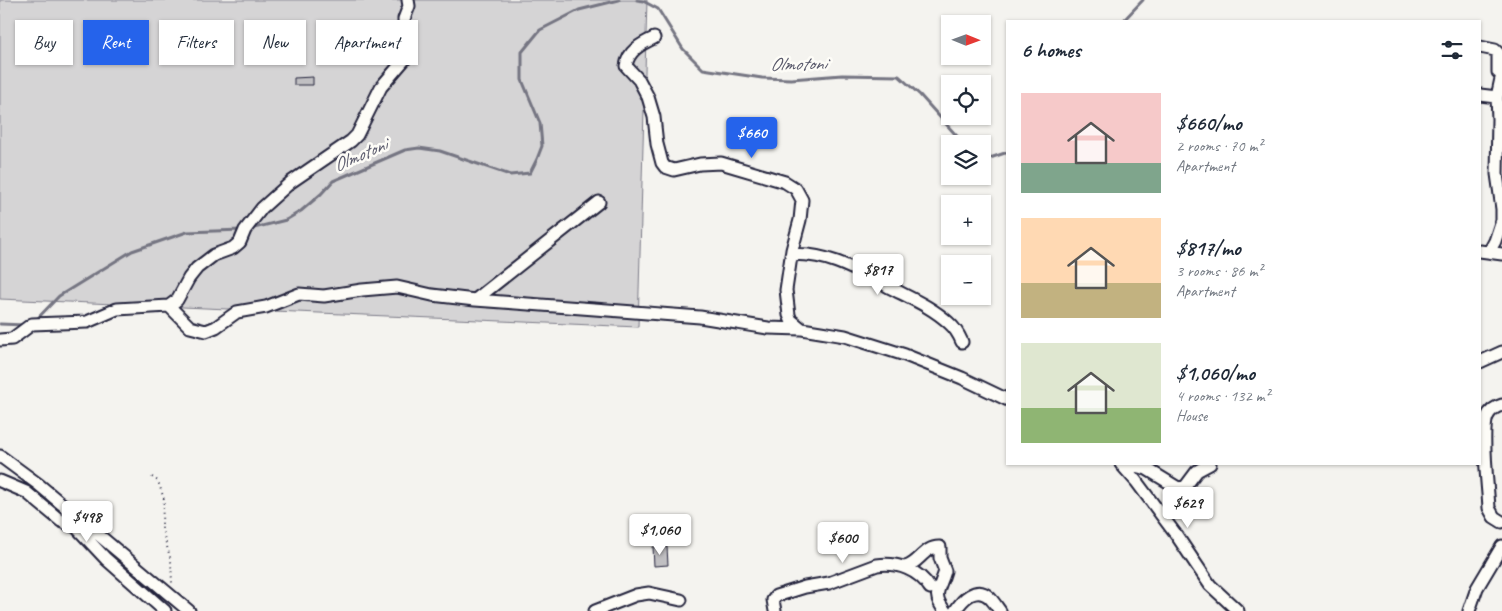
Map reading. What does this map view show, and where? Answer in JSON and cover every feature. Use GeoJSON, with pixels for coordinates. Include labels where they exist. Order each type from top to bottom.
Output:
{"type":"FeatureCollection","features":[{"type":"Feature","properties":{"kind":"street"},"geometry":{"type":"LineString","coordinates":[[0,340],[12,339],[32,324],[87,322],[118,309],[169,306],[177,300],[196,268],[214,255],[233,248],[240,242],[253,218],[268,202],[291,182],[357,135],[381,87],[405,59],[404,19],[409,6],[408,0]]}},
{"type":"Feature","properties":{"kind":"street"},"geometry":{"type":"LineString","coordinates":[[654,38],[645,42],[630,54],[626,66],[639,80],[648,97],[654,117],[656,144],[662,163],[668,169],[674,170],[700,164],[727,164],[793,186],[800,194],[802,211],[791,255],[786,290],[787,311],[791,320],[802,329]]}},
{"type":"Feature","properties":{"kind":"street"},"geometry":{"type":"LineString","coordinates":[[1481,47],[1495,50],[1498,53],[1498,72],[1502,74],[1496,97],[1498,119],[1497,174],[1502,220],[1499,230],[1485,252],[1502,254]]}},
{"type":"Feature","properties":{"kind":"street"},"geometry":{"type":"LineString","coordinates":[[1481,96],[1496,97]]}},
{"type":"Feature","properties":{"kind":"street"},"geometry":{"type":"LineString","coordinates":[[475,300],[599,202]]}},
{"type":"Feature","properties":{"kind":"street"},"geometry":{"type":"LineString","coordinates":[[791,255],[809,255],[867,274],[936,313],[950,324],[962,342]]}},
{"type":"Feature","properties":{"kind":"street"},"geometry":{"type":"LineString","coordinates":[[169,306],[190,327],[206,331],[238,312],[266,307],[299,294],[324,296],[396,287],[432,295],[475,300],[700,317],[768,328],[802,329],[845,336],[905,355],[962,378],[1006,399]]}},
{"type":"Feature","properties":{"kind":"street"},"geometry":{"type":"LineString","coordinates":[[1481,362],[1502,352]]}},
{"type":"Feature","properties":{"kind":"street"},"geometry":{"type":"LineString","coordinates":[[1502,405],[1490,411],[1487,418],[1486,438],[1489,508],[1494,518],[1502,522]]}},
{"type":"Feature","properties":{"kind":"street"},"geometry":{"type":"LineString","coordinates":[[0,456],[38,484],[189,611]]}},
{"type":"Feature","properties":{"kind":"street"},"geometry":{"type":"LineString","coordinates":[[1122,465],[1177,536],[1210,585],[1238,611]]}},
{"type":"Feature","properties":{"kind":"street"},"geometry":{"type":"LineString","coordinates":[[1130,465],[1147,469],[1178,488],[1185,487],[1197,471],[1208,465]]}},
{"type":"Feature","properties":{"kind":"street"},"geometry":{"type":"LineString","coordinates":[[0,481],[26,492],[60,521],[76,526],[106,559],[166,611]]}},
{"type":"Feature","properties":{"kind":"street"},"geometry":{"type":"LineString","coordinates":[[1468,611],[1477,588],[1502,546]]}},
{"type":"Feature","properties":{"kind":"street"},"geometry":{"type":"LineString","coordinates":[[774,611],[774,598],[786,592],[828,583],[877,565],[905,567],[914,564],[929,549],[940,548],[940,558],[945,571],[938,587],[938,600],[945,611]]}},
{"type":"Feature","properties":{"kind":"street"},"geometry":{"type":"LineString","coordinates":[[905,567],[923,579],[930,588]]}},
{"type":"Feature","properties":{"kind":"street"},"geometry":{"type":"LineString","coordinates":[[595,611],[636,595],[649,593],[682,600]]}},
{"type":"Feature","properties":{"kind":"street"},"geometry":{"type":"LineString","coordinates":[[954,611],[966,596],[975,594],[985,595],[990,598],[1000,611]]}},
{"type":"Feature","properties":{"kind":"path"},"geometry":{"type":"LineString","coordinates":[[152,477],[158,481],[164,499],[162,530],[170,560],[172,598]]}},
{"type":"Feature","properties":{"kind":"shaded area"},"geometry":{"type":"Polygon","coordinates":[[[0,0],[647,0],[638,327],[0,299],[0,0]]]}},
{"type":"Feature","properties":{"kind":"building"},"geometry":{"type":"Polygon","coordinates":[[[313,77],[313,85],[294,85],[294,78],[313,77]]]}},
{"type":"Feature","properties":{"kind":"building"},"geometry":{"type":"Polygon","coordinates":[[[653,547],[667,547],[668,565],[654,566],[653,547]]]}},
{"type":"Feature","properties":{"kind":"waterway","name":"Olmotoni"},"geometry":{"type":"LineString","coordinates":[[250,229],[286,220],[301,211],[333,181],[405,150],[419,148],[440,151],[510,175],[530,173],[542,146],[540,123],[522,80],[522,52],[540,30],[579,10],[619,0]]}},
{"type":"Feature","properties":{"kind":"waterway","name":"Olmotoni"},"geometry":{"type":"LineString","coordinates":[[637,0],[658,9],[683,49],[703,69],[762,78],[791,79],[842,75],[899,76],[920,95],[956,135]]}},
{"type":"Feature","properties":{"kind":"waterway","name":"Olmotoni"},"geometry":{"type":"LineString","coordinates":[[1124,20],[1143,0]]}},
{"type":"Feature","properties":{"kind":"waterway","name":"Olmotoni"},"geometry":{"type":"LineString","coordinates":[[991,158],[1006,153]]}},
{"type":"Feature","properties":{"kind":"waterway","name":"Olmotoni"},"geometry":{"type":"LineString","coordinates":[[35,321],[59,296],[132,251],[187,232],[242,230]]}},
{"type":"Feature","properties":{"kind":"waterway","name":"Olmotoni"},"geometry":{"type":"LineString","coordinates":[[0,324],[25,325]]}}]}
